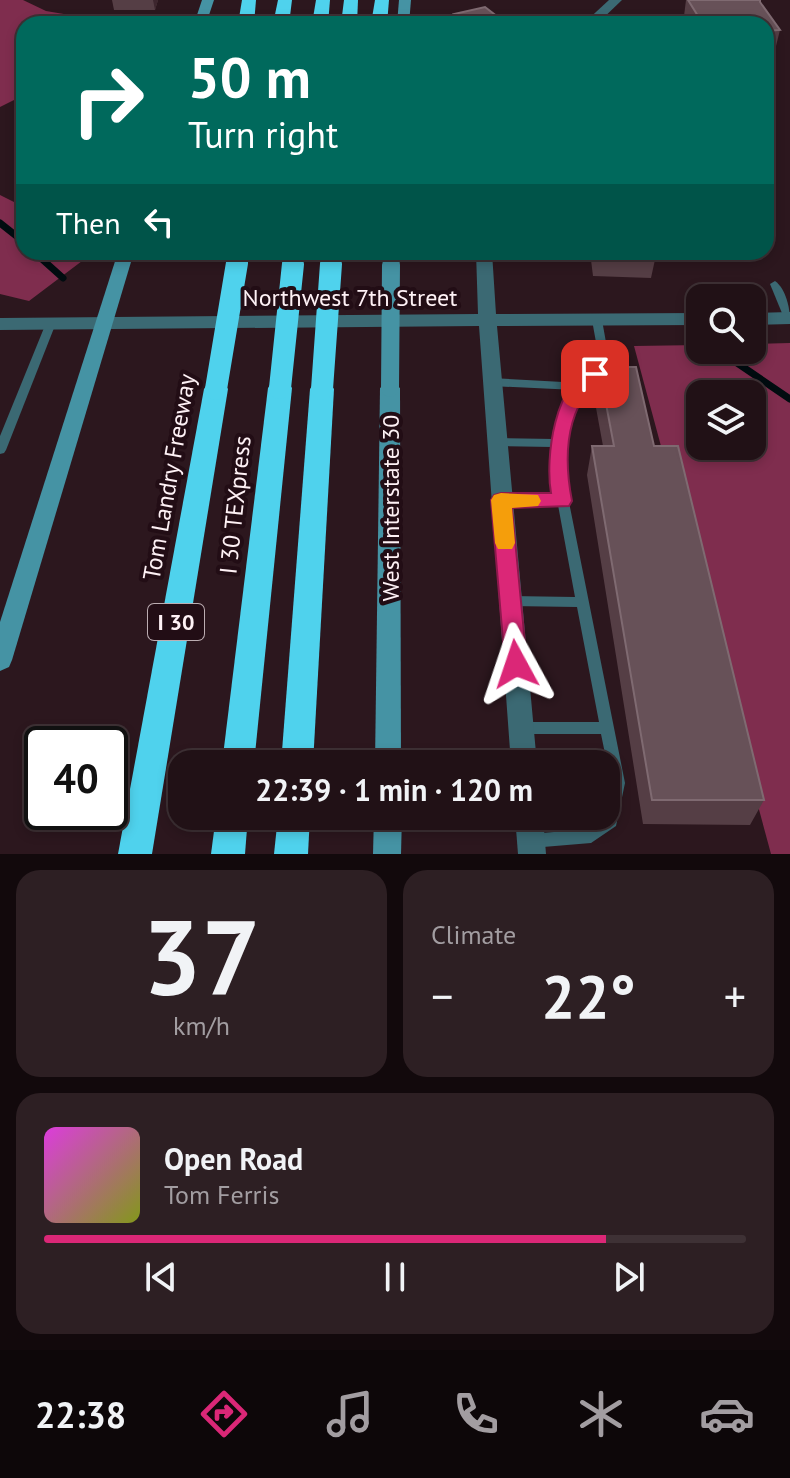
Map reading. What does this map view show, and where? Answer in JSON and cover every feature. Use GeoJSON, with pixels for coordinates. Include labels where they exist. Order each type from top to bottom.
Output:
{"type":"FeatureCollection","features":[{"type":"Feature","properties":{"kind":"highway","name":"Tom Landry Freeway"},"geometry":{"type":"LineString","coordinates":[[135,854],[238,260]]}},
{"type":"Feature","properties":{"kind":"highway","name":"I 30 TEXpress"},"geometry":{"type":"LineString","coordinates":[[240,750],[294,260]]}},
{"type":"Feature","properties":{"kind":"highway"},"geometry":{"type":"LineString","coordinates":[[298,750],[332,260]]}},
{"type":"Feature","properties":{"kind":"highway"},"geometry":{"type":"LineString","coordinates":[[228,854],[231,830]]}},
{"type":"Feature","properties":{"kind":"highway"},"geometry":{"type":"LineString","coordinates":[[291,854],[293,830]]}},
{"type":"Feature","properties":{"kind":"main road"},"geometry":{"type":"LineString","coordinates":[[0,660],[124,260]]}},
{"type":"Feature","properties":{"kind":"main road","name":"West Interstate 30"},"geometry":{"type":"LineString","coordinates":[[388,750],[391,260]]}},
{"type":"Feature","properties":{"kind":"main road"},"geometry":{"type":"LineString","coordinates":[[387,854],[388,830]]}},
{"type":"Feature","properties":{"kind":"street"},"geometry":{"type":"LineString","coordinates":[[598,16],[616,0]]}},
{"type":"Feature","properties":{"kind":"street"},"geometry":{"type":"LineString","coordinates":[[484,260],[491,382],[523,750]]}},
{"type":"Feature","properties":{"kind":"street"},"geometry":{"type":"LineString","coordinates":[[766,319],[789,318]]}},
{"type":"Feature","properties":{"kind":"street","name":"Northwest 7th Street"},"geometry":{"type":"LineString","coordinates":[[0,324],[686,319]]}},
{"type":"Feature","properties":{"kind":"lane"},"geometry":{"type":"LineString","coordinates":[[775,284],[789,318]]}},
{"type":"Feature","properties":{"kind":"lane"},"geometry":{"type":"LineString","coordinates":[[530,837],[591,836],[611,821],[618,783],[557,472],[558,443],[570,407],[604,359],[597,320]]}},
{"type":"Feature","properties":{"kind":"lane"},"geometry":{"type":"LineString","coordinates":[[0,450],[51,323]]}},
{"type":"Feature","properties":{"kind":"lane"},"geometry":{"type":"LineString","coordinates":[[491,382],[582,387]]}},
{"type":"Feature","properties":{"kind":"lane"},"geometry":{"type":"LineString","coordinates":[[496,442],[558,443]]}},
{"type":"Feature","properties":{"kind":"lane"},"geometry":{"type":"LineString","coordinates":[[501,500],[563,501]]}},
{"type":"Feature","properties":{"kind":"lane"},"geometry":{"type":"LineString","coordinates":[[510,601],[582,602]]}},
{"type":"Feature","properties":{"kind":"lane"},"geometry":{"type":"LineString","coordinates":[[521,728],[607,728]]}},
{"type":"Feature","properties":{"kind":"shaded area"},"geometry":{"type":"Polygon","coordinates":[[[0,0],[23,0],[46,11],[76,16],[16,16],[16,99],[0,107],[0,0]]]}},
{"type":"Feature","properties":{"kind":"shaded area"},"geometry":{"type":"Polygon","coordinates":[[[0,195],[16,203],[16,260],[83,260],[29,301],[0,294],[0,195]]]}},
{"type":"Feature","properties":{"kind":"shaded area"},"geometry":{"type":"Polygon","coordinates":[[[790,343],[790,854],[771,854],[634,346],[686,345],[686,364],[766,364],[766,344],[790,343]]]}},
{"type":"Feature","properties":{"kind":"building"},"geometry":{"type":"Polygon","coordinates":[[[688,0],[760,0],[770,16],[698,16],[688,0]]]}},
{"type":"Feature","properties":{"kind":"building"},"geometry":{"type":"Polygon","coordinates":[[[485,7],[497,16],[456,16],[454,14],[485,7]]]}},
{"type":"Feature","properties":{"kind":"building"},"geometry":{"type":"Polygon","coordinates":[[[599,367],[636,367],[654,446],[678,446],[764,800],[652,800],[592,446],[614,446],[599,367]]]}},
{"type":"Feature","properties":{"kind":"waterway"},"geometry":{"type":"LineString","coordinates":[[0,223],[16,236]]}},
{"type":"Feature","properties":{"kind":"waterway"},"geometry":{"type":"LineString","coordinates":[[43,260],[63,278]]}},
{"type":"Feature","properties":{"kind":"waterway"},"geometry":{"type":"LineString","coordinates":[[739,364],[790,399]]}},
{"type":"Feature","properties":{"kind":"slow traffic"},"geometry":{"type":"LineString","coordinates":[[505,543],[501,500],[531,501]]}},
{"type":"Feature","properties":{"kind":"route"},"geometry":{"type":"LineString","coordinates":[[516,664],[501,500],[563,501],[557,472],[558,443],[570,407],[582,387],[595,374]]}}]}
